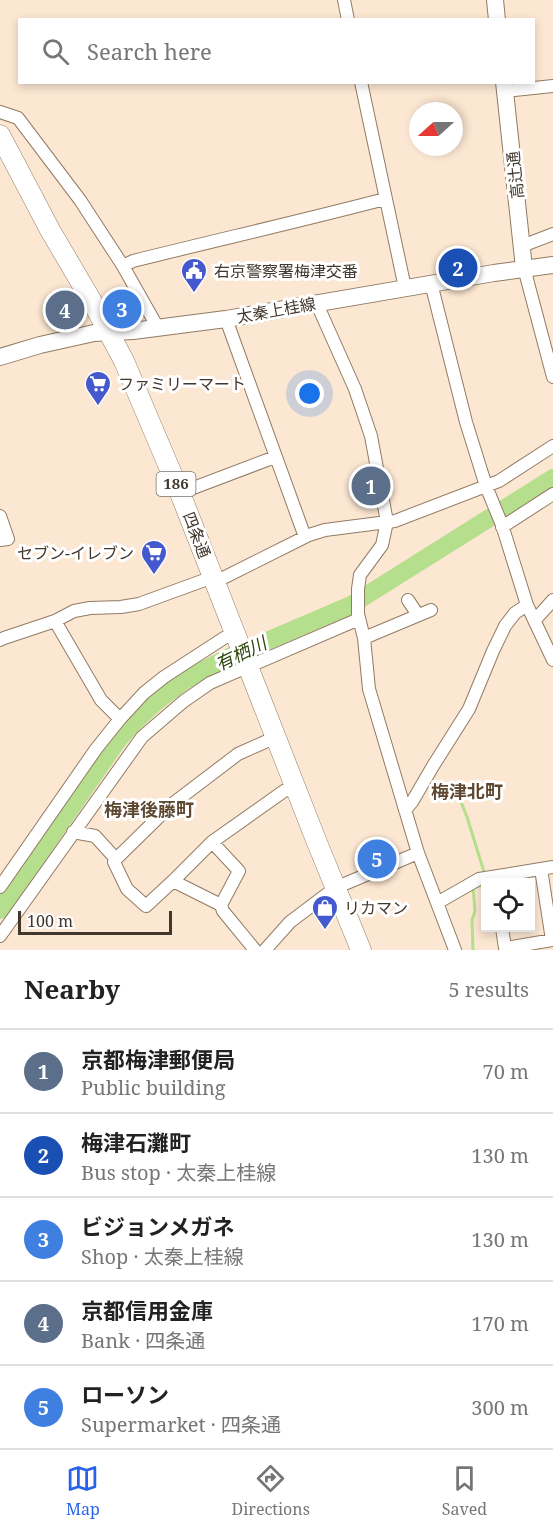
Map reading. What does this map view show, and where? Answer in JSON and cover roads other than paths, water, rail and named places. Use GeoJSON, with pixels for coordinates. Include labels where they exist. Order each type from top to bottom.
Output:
{"type":"FeatureCollection","features":[{"type":"Feature","properties":{"kind":"main road"},"geometry":{"type":"LineString","coordinates":[[495,0],[497,18]]}},
{"type":"Feature","properties":{"kind":"main road","name":"高辻通"},"geometry":{"type":"LineString","coordinates":[[505,87],[524,268]]}},
{"type":"Feature","properties":{"kind":"main road","name":"四条通"},"geometry":{"type":"LineString","coordinates":[[1,138],[124,361],[180,493],[361,950]]}},
{"type":"Feature","properties":{"kind":"main road","name":"太秦上桂線"},"geometry":{"type":"LineString","coordinates":[[0,357],[94,333],[133,332],[226,319],[431,283],[553,265]]}},
{"type":"Feature","properties":{"kind":"street"},"geometry":{"type":"LineString","coordinates":[[344,0],[348,18]]}},
{"type":"Feature","properties":{"kind":"street"},"geometry":{"type":"LineString","coordinates":[[361,84],[405,288]]}},
{"type":"Feature","properties":{"kind":"street"},"geometry":{"type":"LineString","coordinates":[[505,87],[553,86]]}},
{"type":"Feature","properties":{"kind":"street"},"geometry":{"type":"LineString","coordinates":[[0,112],[18,118],[80,200],[123,266],[158,328]]}},
{"type":"Feature","properties":{"kind":"street"},"geometry":{"type":"LineString","coordinates":[[1,138],[16,127],[25,127]]}},
{"type":"Feature","properties":{"kind":"street"},"geometry":{"type":"LineString","coordinates":[[123,266],[133,261],[385,199]]}},
{"type":"Feature","properties":{"kind":"street"},"geometry":{"type":"LineString","coordinates":[[522,246],[553,234]]}},
{"type":"Feature","properties":{"kind":"street"},"geometry":{"type":"LineString","coordinates":[[524,268],[553,377]]}},
{"type":"Feature","properties":{"kind":"street"},"geometry":{"type":"LineString","coordinates":[[431,283],[466,422],[486,486],[502,526],[527,605],[553,660]]}},
{"type":"Feature","properties":{"kind":"street"},"geometry":{"type":"LineString","coordinates":[[317,304],[355,389],[371,436],[387,522],[382,545],[360,575],[358,589],[359,617],[364,638],[369,689],[418,853],[455,950]]}},
{"type":"Feature","properties":{"kind":"street"},"geometry":{"type":"LineString","coordinates":[[226,319],[305,537]]}},
{"type":"Feature","properties":{"kind":"street"},"geometry":{"type":"LineString","coordinates":[[0,640],[56,621],[74,610],[121,607],[148,602],[214,580],[305,537],[325,530],[395,521],[499,481],[553,446]]}},
{"type":"Feature","properties":{"kind":"street"},"geometry":{"type":"LineString","coordinates":[[180,493],[275,457]]}},
{"type":"Feature","properties":{"kind":"street"},"geometry":{"type":"LineString","coordinates":[[502,526],[553,494]]}},
{"type":"Feature","properties":{"kind":"street"},"geometry":{"type":"LineString","coordinates":[[0,516],[8,539],[0,540]]}},
{"type":"Feature","properties":{"kind":"street"},"geometry":{"type":"LineString","coordinates":[[408,600],[418,615]]}},
{"type":"Feature","properties":{"kind":"street"},"geometry":{"type":"LineString","coordinates":[[534,620],[553,600]]}},
{"type":"Feature","properties":{"kind":"street"},"geometry":{"type":"LineString","coordinates":[[405,810],[469,710],[505,626],[514,614],[527,605]]}},
{"type":"Feature","properties":{"kind":"street"},"geometry":{"type":"LineString","coordinates":[[364,638],[431,610]]}},
{"type":"Feature","properties":{"kind":"street"},"geometry":{"type":"LineString","coordinates":[[0,936],[142,737],[210,682],[359,617]]}},
{"type":"Feature","properties":{"kind":"street"},"geometry":{"type":"LineString","coordinates":[[56,621],[101,700],[120,719]]}},
{"type":"Feature","properties":{"kind":"street"},"geometry":{"type":"LineString","coordinates":[[0,886],[28,840],[96,748],[144,693],[164,677],[224,638],[236,637]]}},
{"type":"Feature","properties":{"kind":"street"},"geometry":{"type":"LineString","coordinates":[[276,737],[238,754],[171,805],[116,859],[114,862],[127,890],[146,906],[212,842],[284,790],[296,787]]}},
{"type":"Feature","properties":{"kind":"street"},"geometry":{"type":"LineString","coordinates":[[73,832],[94,836],[116,859]]}},
{"type":"Feature","properties":{"kind":"street"},"geometry":{"type":"LineString","coordinates":[[212,842],[239,871],[221,905]]}},
{"type":"Feature","properties":{"kind":"street"},"geometry":{"type":"LineString","coordinates":[[265,950],[290,922],[335,888],[418,853]]}},
{"type":"Feature","properties":{"kind":"street"},"geometry":{"type":"LineString","coordinates":[[502,878],[547,868],[553,940],[505,948],[503,932]]}},
{"type":"Feature","properties":{"kind":"street"},"geometry":{"type":"LineString","coordinates":[[437,903],[481,879]]}},
{"type":"Feature","properties":{"kind":"street"},"geometry":{"type":"LineString","coordinates":[[173,881],[221,905],[223,911],[255,950]]}},
{"type":"Feature","properties":{"kind":"waterway","name":"有栖川"},"geometry":{"type":"LineString","coordinates":[[0,910],[118,740],[157,701],[185,680],[227,658],[351,605],[553,478]]}},
{"type":"Feature","properties":{"kind":"waterway"},"geometry":{"type":"LineString","coordinates":[[460,786],[461,802],[485,875]]}},
{"type":"Feature","properties":{"kind":"waterway"},"geometry":{"type":"LineString","coordinates":[[473,950],[472,920],[475,911],[473,887],[481,886]]}},
{"type":"Feature","properties":{"kind":"place","name":"梅津石灘町"},"geometry":{"type":"Point","coordinates":[458,268]}},
{"type":"Feature","properties":{"kind":"place","name":"右京警察署梅津交番"},"geometry":{"type":"Point","coordinates":[194,294]}},
{"type":"Feature","properties":{"kind":"place","name":"ビジョンメガネ"},"geometry":{"type":"Point","coordinates":[122,309]}},
{"type":"Feature","properties":{"kind":"place","name":"京都信用金庫"},"geometry":{"type":"Point","coordinates":[65,310]}},
{"type":"Feature","properties":{"kind":"place","name":"ファミリーマート"},"geometry":{"type":"Point","coordinates":[98,407]}},
{"type":"Feature","properties":{"kind":"place","name":"京都梅津郵便局"},"geometry":{"type":"Point","coordinates":[371,486]}},
{"type":"Feature","properties":{"kind":"place","name":"セブン-イレブン"},"geometry":{"type":"Point","coordinates":[154,576]}},
{"type":"Feature","properties":{"kind":"place","name":"ローソン"},"geometry":{"type":"Point","coordinates":[377,859]}},
{"type":"Feature","properties":{"kind":"place","name":"リカマン"},"geometry":{"type":"Point","coordinates":[325,931]}},
{"type":"Feature","properties":{"kind":"district","name":"梅津北町"},"geometry":{"type":"Point","coordinates":[467,792]}},
{"type":"Feature","properties":{"kind":"district","name":"梅津後藤町"},"geometry":{"type":"Point","coordinates":[149,810]}}]}
